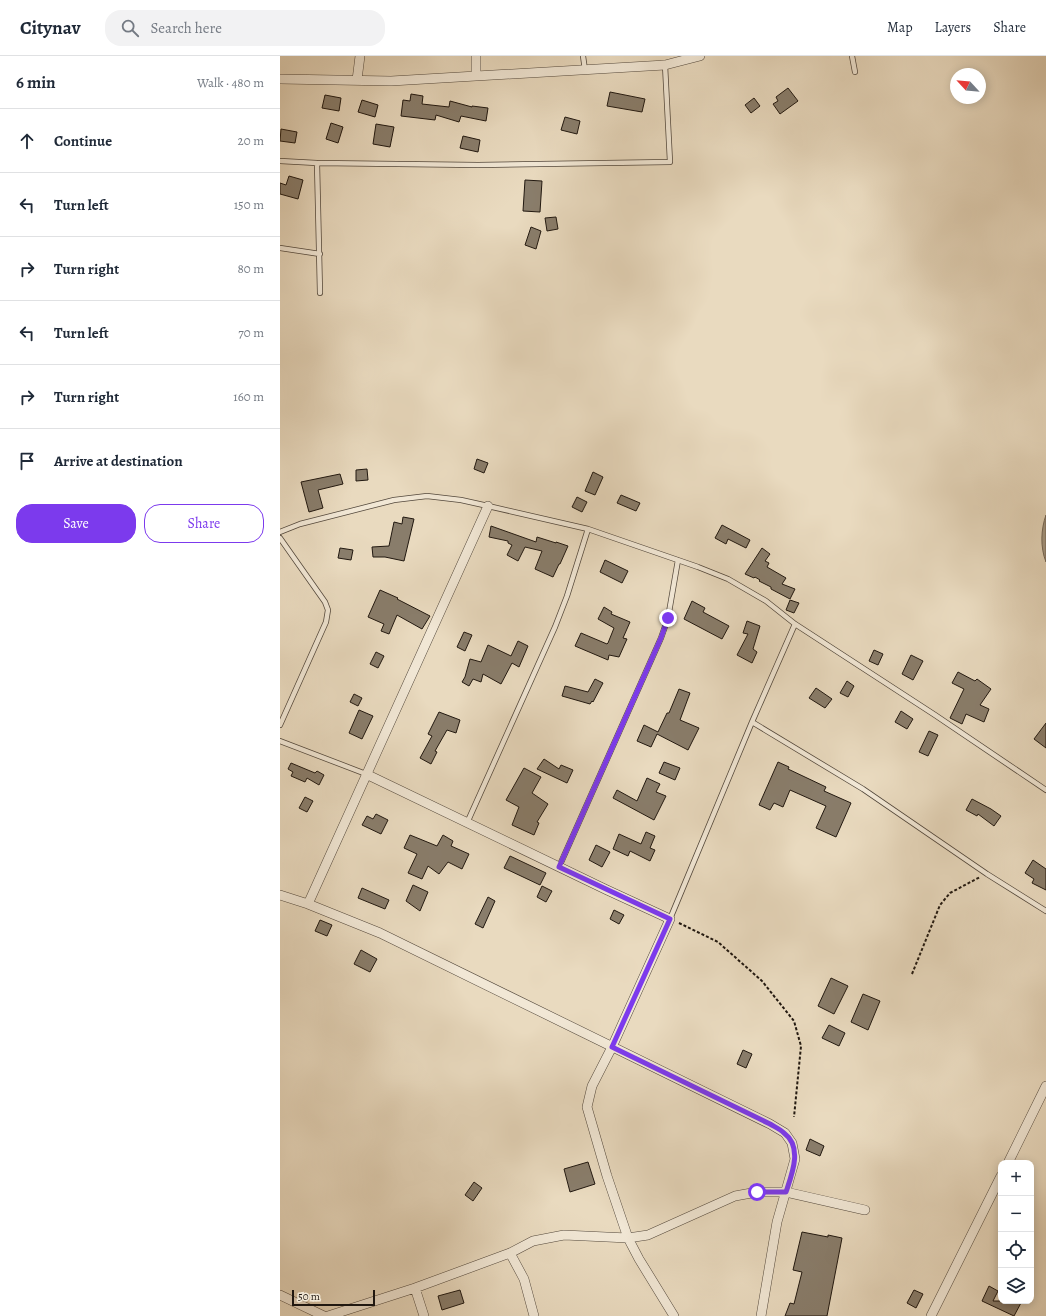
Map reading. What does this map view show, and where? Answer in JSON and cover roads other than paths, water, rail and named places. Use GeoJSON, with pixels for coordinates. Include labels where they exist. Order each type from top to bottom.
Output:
{"type":"FeatureCollection","features":[{"type":"Feature","properties":{"kind":"street"},"geometry":{"type":"LineString","coordinates":[[357,80],[360,56]]}},
{"type":"Feature","properties":{"kind":"street"},"geometry":{"type":"LineString","coordinates":[[476,56],[476,76]]}},
{"type":"Feature","properties":{"kind":"street"},"geometry":{"type":"LineString","coordinates":[[280,78],[391,81],[665,65],[700,56]]}},
{"type":"Feature","properties":{"kind":"street"},"geometry":{"type":"LineString","coordinates":[[308,904],[488,506]]}},
{"type":"Feature","properties":{"kind":"street"},"geometry":{"type":"LineString","coordinates":[[366,774],[670,919],[612,1047],[592,1086],[587,1107],[607,1176],[628,1238],[638,1259],[674,1316]]}},
{"type":"Feature","properties":{"kind":"street"},"geometry":{"type":"LineString","coordinates":[[280,895],[308,904],[380,933],[770,1124],[785,1133],[792,1143],[795,1159],[777,1222],[761,1316]]}},
{"type":"Feature","properties":{"kind":"street"},"geometry":{"type":"LineString","coordinates":[[1009,1160],[1046,1086]]}},
{"type":"Feature","properties":{"kind":"street"},"geometry":{"type":"LineString","coordinates":[[931,1316],[998,1182]]}},
{"type":"Feature","properties":{"kind":"street"},"geometry":{"type":"LineString","coordinates":[[328,1316],[415,1288],[510,1253],[533,1241],[564,1235],[628,1238],[648,1235],[735,1196],[757,1192],[786,1192],[865,1210]]}},
{"type":"Feature","properties":{"kind":"street"},"geometry":{"type":"LineString","coordinates":[[510,1253],[524,1279],[534,1316]]}},
{"type":"Feature","properties":{"kind":"street"},"geometry":{"type":"LineString","coordinates":[[415,1288],[424,1316]]}},
{"type":"Feature","properties":{"kind":"street"},"geometry":{"type":"LineString","coordinates":[[280,1295],[324,1316]]}},
{"type":"Feature","properties":{"kind":"lane"},"geometry":{"type":"LineString","coordinates":[[583,56],[585,70]]}},
{"type":"Feature","properties":{"kind":"lane"},"geometry":{"type":"LineString","coordinates":[[852,56],[855,72]]}},
{"type":"Feature","properties":{"kind":"lane"},"geometry":{"type":"LineString","coordinates":[[280,161],[317,163],[478,165],[670,162],[665,65]]}},
{"type":"Feature","properties":{"kind":"lane"},"geometry":{"type":"LineString","coordinates":[[317,163],[320,293]]}},
{"type":"Feature","properties":{"kind":"lane"},"geometry":{"type":"LineString","coordinates":[[280,248],[320,254]]}},
{"type":"Feature","properties":{"kind":"lane"},"geometry":{"type":"LineString","coordinates":[[280,532],[300,524],[394,500],[427,496],[461,500],[588,529],[728,579],[766,601],[795,624],[935,715],[1046,790]]}},
{"type":"Feature","properties":{"kind":"lane"},"geometry":{"type":"LineString","coordinates":[[467,823],[555,627],[567,596],[588,529]]}},
{"type":"Feature","properties":{"kind":"lane"},"geometry":{"type":"LineString","coordinates":[[280,538],[325,602],[328,610],[326,622],[280,725]]}},
{"type":"Feature","properties":{"kind":"lane"},"geometry":{"type":"LineString","coordinates":[[559,867],[661,638],[668,618],[678,560]]}},
{"type":"Feature","properties":{"kind":"lane"},"geometry":{"type":"LineString","coordinates":[[670,919],[752,722],[795,624]]}},
{"type":"Feature","properties":{"kind":"lane"},"geometry":{"type":"LineString","coordinates":[[752,722],[863,789],[987,874],[1046,911]]}},
{"type":"Feature","properties":{"kind":"lane"},"geometry":{"type":"LineString","coordinates":[[280,741],[366,774]]}}]}
